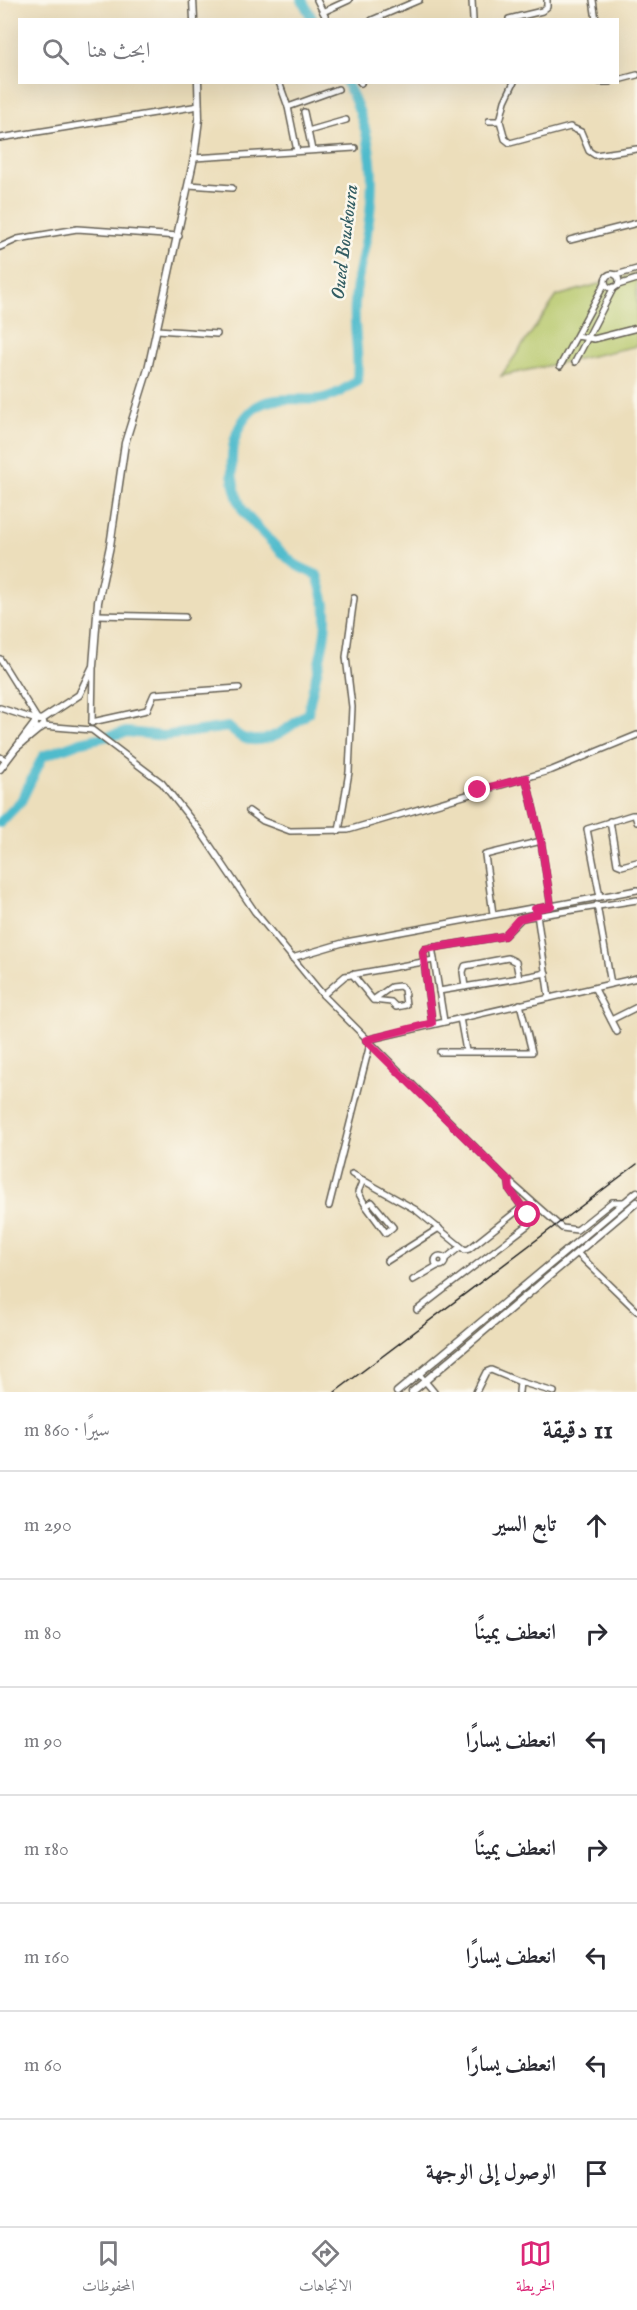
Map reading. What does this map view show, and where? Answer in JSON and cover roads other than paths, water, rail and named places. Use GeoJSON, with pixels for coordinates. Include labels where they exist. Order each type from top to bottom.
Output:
{"type":"FeatureCollection","features":[{"type":"Feature","properties":{"kind":"street"},"geometry":{"type":"LineString","coordinates":[[193,0],[194,18]]}},
{"type":"Feature","properties":{"kind":"street"},"geometry":{"type":"LineString","coordinates":[[317,0],[326,18]]}},
{"type":"Feature","properties":{"kind":"street"},"geometry":{"type":"LineString","coordinates":[[323,12],[349,0]]}},
{"type":"Feature","properties":{"kind":"street"},"geometry":{"type":"LineString","coordinates":[[377,18],[419,0]]}},
{"type":"Feature","properties":{"kind":"street"},"geometry":{"type":"LineString","coordinates":[[472,0],[473,18]]}},
{"type":"Feature","properties":{"kind":"street"},"geometry":{"type":"LineString","coordinates":[[512,18],[542,11],[547,7],[547,0]]}},
{"type":"Feature","properties":{"kind":"street"},"geometry":{"type":"LineString","coordinates":[[593,0],[596,18]]}},
{"type":"Feature","properties":{"kind":"street"},"geometry":{"type":"LineString","coordinates":[[619,80],[637,75]]}},
{"type":"Feature","properties":{"kind":"street"},"geometry":{"type":"LineString","coordinates":[[92,730],[97,615],[125,443],[146,377],[179,236],[194,158],[199,106],[198,84]]}},
{"type":"Feature","properties":{"kind":"street"},"geometry":{"type":"LineString","coordinates":[[280,84],[288,107],[297,151]]}},
{"type":"Feature","properties":{"kind":"street"},"geometry":{"type":"LineString","coordinates":[[513,84],[505,101],[500,121],[505,140],[510,143],[570,127],[581,132],[589,151],[595,155],[637,149]]}},
{"type":"Feature","properties":{"kind":"street"},"geometry":{"type":"LineString","coordinates":[[288,107],[338,89]]}},
{"type":"Feature","properties":{"kind":"street"},"geometry":{"type":"LineString","coordinates":[[0,138],[199,106]]}},
{"type":"Feature","properties":{"kind":"street"},"geometry":{"type":"LineString","coordinates":[[304,112],[312,150]]}},
{"type":"Feature","properties":{"kind":"street"},"geometry":{"type":"LineString","coordinates":[[308,131],[345,120]]}},
{"type":"Feature","properties":{"kind":"street"},"geometry":{"type":"LineString","coordinates":[[489,121],[500,121]]}},
{"type":"Feature","properties":{"kind":"street"},"geometry":{"type":"LineString","coordinates":[[194,158],[356,148]]}},
{"type":"Feature","properties":{"kind":"street"},"geometry":{"type":"LineString","coordinates":[[189,185],[232,188]]}},
{"type":"Feature","properties":{"kind":"street"},"geometry":{"type":"LineString","coordinates":[[570,240],[637,223]]}},
{"type":"Feature","properties":{"kind":"street"},"geometry":{"type":"LineString","coordinates":[[0,247],[18,238],[77,229],[179,236]]}},
{"type":"Feature","properties":{"kind":"street"},"geometry":{"type":"LineString","coordinates":[[560,366],[608,274],[616,275],[637,269]]}},
{"type":"Feature","properties":{"kind":"street"},"geometry":{"type":"LineString","coordinates":[[575,362],[616,286],[618,278],[616,275]]}},
{"type":"Feature","properties":{"kind":"street"},"geometry":{"type":"LineString","coordinates":[[605,283],[616,286],[637,279]]}},
{"type":"Feature","properties":{"kind":"street"},"geometry":{"type":"LineString","coordinates":[[577,336],[597,339],[637,328]]}},
{"type":"Feature","properties":{"kind":"street"},"geometry":{"type":"LineString","coordinates":[[157,330],[217,334]]}},
{"type":"Feature","properties":{"kind":"street"},"geometry":{"type":"LineString","coordinates":[[571,346],[580,351]]}},
{"type":"Feature","properties":{"kind":"street"},"geometry":{"type":"LineString","coordinates":[[339,831],[349,772],[352,707],[346,657],[354,598]]}},
{"type":"Feature","properties":{"kind":"street"},"geometry":{"type":"LineString","coordinates":[[97,615],[185,617]]}},
{"type":"Feature","properties":{"kind":"street"},"geometry":{"type":"LineString","coordinates":[[0,659],[39,723]]}},
{"type":"Feature","properties":{"kind":"street"},"geometry":{"type":"LineString","coordinates":[[0,769],[3,759],[39,723],[79,695],[93,666]]}},
{"type":"Feature","properties":{"kind":"street"},"geometry":{"type":"LineString","coordinates":[[92,722],[147,710],[151,707],[154,694],[239,688]]}},
{"type":"Feature","properties":{"kind":"street"},"geometry":{"type":"LineString","coordinates":[[0,708],[39,723],[92,730],[109,745],[148,771],[170,791],[255,912],[323,995],[509,1181],[568,1231],[577,1230],[612,1202],[625,1202]]}},
{"type":"Feature","properties":{"kind":"street"},"geometry":{"type":"LineString","coordinates":[[249,811],[263,821],[290,831],[339,831],[367,826],[552,770],[637,735]]}},
{"type":"Feature","properties":{"kind":"street"},"geometry":{"type":"LineString","coordinates":[[526,778],[555,907]]}},
{"type":"Feature","properties":{"kind":"street"},"geometry":{"type":"LineString","coordinates":[[600,897],[586,832],[589,827],[635,814],[637,822]]}},
{"type":"Feature","properties":{"kind":"street"},"geometry":{"type":"LineString","coordinates":[[610,821],[617,864],[622,866],[637,862]]}},
{"type":"Feature","properties":{"kind":"street"},"geometry":{"type":"LineString","coordinates":[[493,914],[485,855],[541,841]]}},
{"type":"Feature","properties":{"kind":"street"},"geometry":{"type":"LineString","coordinates":[[292,958],[320,947],[420,930],[447,922],[493,914],[536,911],[637,890]]}},
{"type":"Feature","properties":{"kind":"street"},"geometry":{"type":"LineString","coordinates":[[555,907],[637,900]]}},
{"type":"Feature","properties":{"kind":"street"},"geometry":{"type":"LineString","coordinates":[[597,905],[611,984]]}},
{"type":"Feature","properties":{"kind":"street"},"geometry":{"type":"LineString","coordinates":[[432,1023],[423,951],[432,947],[504,936],[519,919],[536,911]]}},
{"type":"Feature","properties":{"kind":"street"},"geometry":{"type":"LineString","coordinates":[[536,911],[549,998]]}},
{"type":"Feature","properties":{"kind":"street"},"geometry":{"type":"LineString","coordinates":[[432,947],[444,1021]]}},
{"type":"Feature","properties":{"kind":"street"},"geometry":{"type":"LineString","coordinates":[[465,987],[463,972],[465,966],[508,958],[516,962],[519,978]]}},
{"type":"Feature","properties":{"kind":"street"},"geometry":{"type":"LineString","coordinates":[[323,995],[340,979],[352,975],[434,960]]}},
{"type":"Feature","properties":{"kind":"street"},"geometry":{"type":"LineString","coordinates":[[439,991],[546,973]]}},
{"type":"Feature","properties":{"kind":"street"},"geometry":{"type":"LineString","coordinates":[[352,975],[373,1000],[391,1002],[396,1007],[406,1005],[404,989],[400,986],[391,987],[373,1000]]}},
{"type":"Feature","properties":{"kind":"street"},"geometry":{"type":"LineString","coordinates":[[368,1042],[432,1023],[637,978]]}},
{"type":"Feature","properties":{"kind":"street"},"geometry":{"type":"LineString","coordinates":[[595,989],[617,1032]]}},
{"type":"Feature","properties":{"kind":"street"},"geometry":{"type":"LineString","coordinates":[[440,1052],[532,1052],[520,1004]]}},
{"type":"Feature","properties":{"kind":"street"},"geometry":{"type":"LineString","coordinates":[[610,1020],[637,1007]]}},
{"type":"Feature","properties":{"kind":"street"},"geometry":{"type":"LineString","coordinates":[[460,1017],[466,1051]]}},
{"type":"Feature","properties":{"kind":"street"},"geometry":{"type":"LineString","coordinates":[[329,1206],[368,1042]]}},
{"type":"Feature","properties":{"kind":"street"},"geometry":{"type":"LineString","coordinates":[[352,1174],[404,1203],[439,1228],[460,1247],[469,1250],[522,1207]]}},
{"type":"Feature","properties":{"kind":"street"},"geometry":{"type":"LineString","coordinates":[[363,1180],[358,1192],[366,1206],[384,1233],[392,1228],[375,1203],[372,1202],[366,1206]]}},
{"type":"Feature","properties":{"kind":"street"},"geometry":{"type":"LineString","coordinates":[[417,1310],[526,1227],[530,1220],[510,1190],[509,1181]]}},
{"type":"Feature","properties":{"kind":"street"},"geometry":{"type":"LineString","coordinates":[[397,1392],[637,1192]]}},
{"type":"Feature","properties":{"kind":"street"},"geometry":{"type":"LineString","coordinates":[[412,1392],[637,1202]]}},
{"type":"Feature","properties":{"kind":"street"},"geometry":{"type":"LineString","coordinates":[[387,1261],[439,1228]]}},
{"type":"Feature","properties":{"kind":"street"},"geometry":{"type":"LineString","coordinates":[[413,1280],[437,1266],[434,1260],[441,1256],[445,1259],[460,1247]]}},
{"type":"Feature","properties":{"kind":"street"},"geometry":{"type":"LineString","coordinates":[[577,1253],[637,1311]]}},
{"type":"Feature","properties":{"kind":"street"},"geometry":{"type":"LineString","coordinates":[[476,1392],[489,1370],[554,1392]]}},
{"type":"Feature","properties":{"kind":"street"},"geometry":{"type":"LineString","coordinates":[[419,1374],[434,1392]]}},
{"type":"Feature","properties":{"kind":"street"},"geometry":{"type":"LineString","coordinates":[[519,1392],[520,1382]]}},
{"type":"Feature","properties":{"kind":"waterway","name":"Oued Bouskoura"},"geometry":{"type":"LineString","coordinates":[[302,0],[312,18]]}},
{"type":"Feature","properties":{"kind":"waterway","name":"Oued Bouskoura"},"geometry":{"type":"LineString","coordinates":[[0,823],[21,801],[43,756],[81,742],[127,732],[164,736],[228,727],[243,738],[261,740],[278,734],[308,713],[326,624],[324,598],[317,575],[292,562],[245,514],[234,483],[232,455],[239,428],[256,407],[270,401],[324,398],[357,381],[356,295],[369,222],[372,181],[368,141],[356,102],[347,84]]}},
{"type":"Feature","properties":{"kind":"railway"},"geometry":{"type":"LineString","coordinates":[[335,1392],[637,1164]]}}]}
